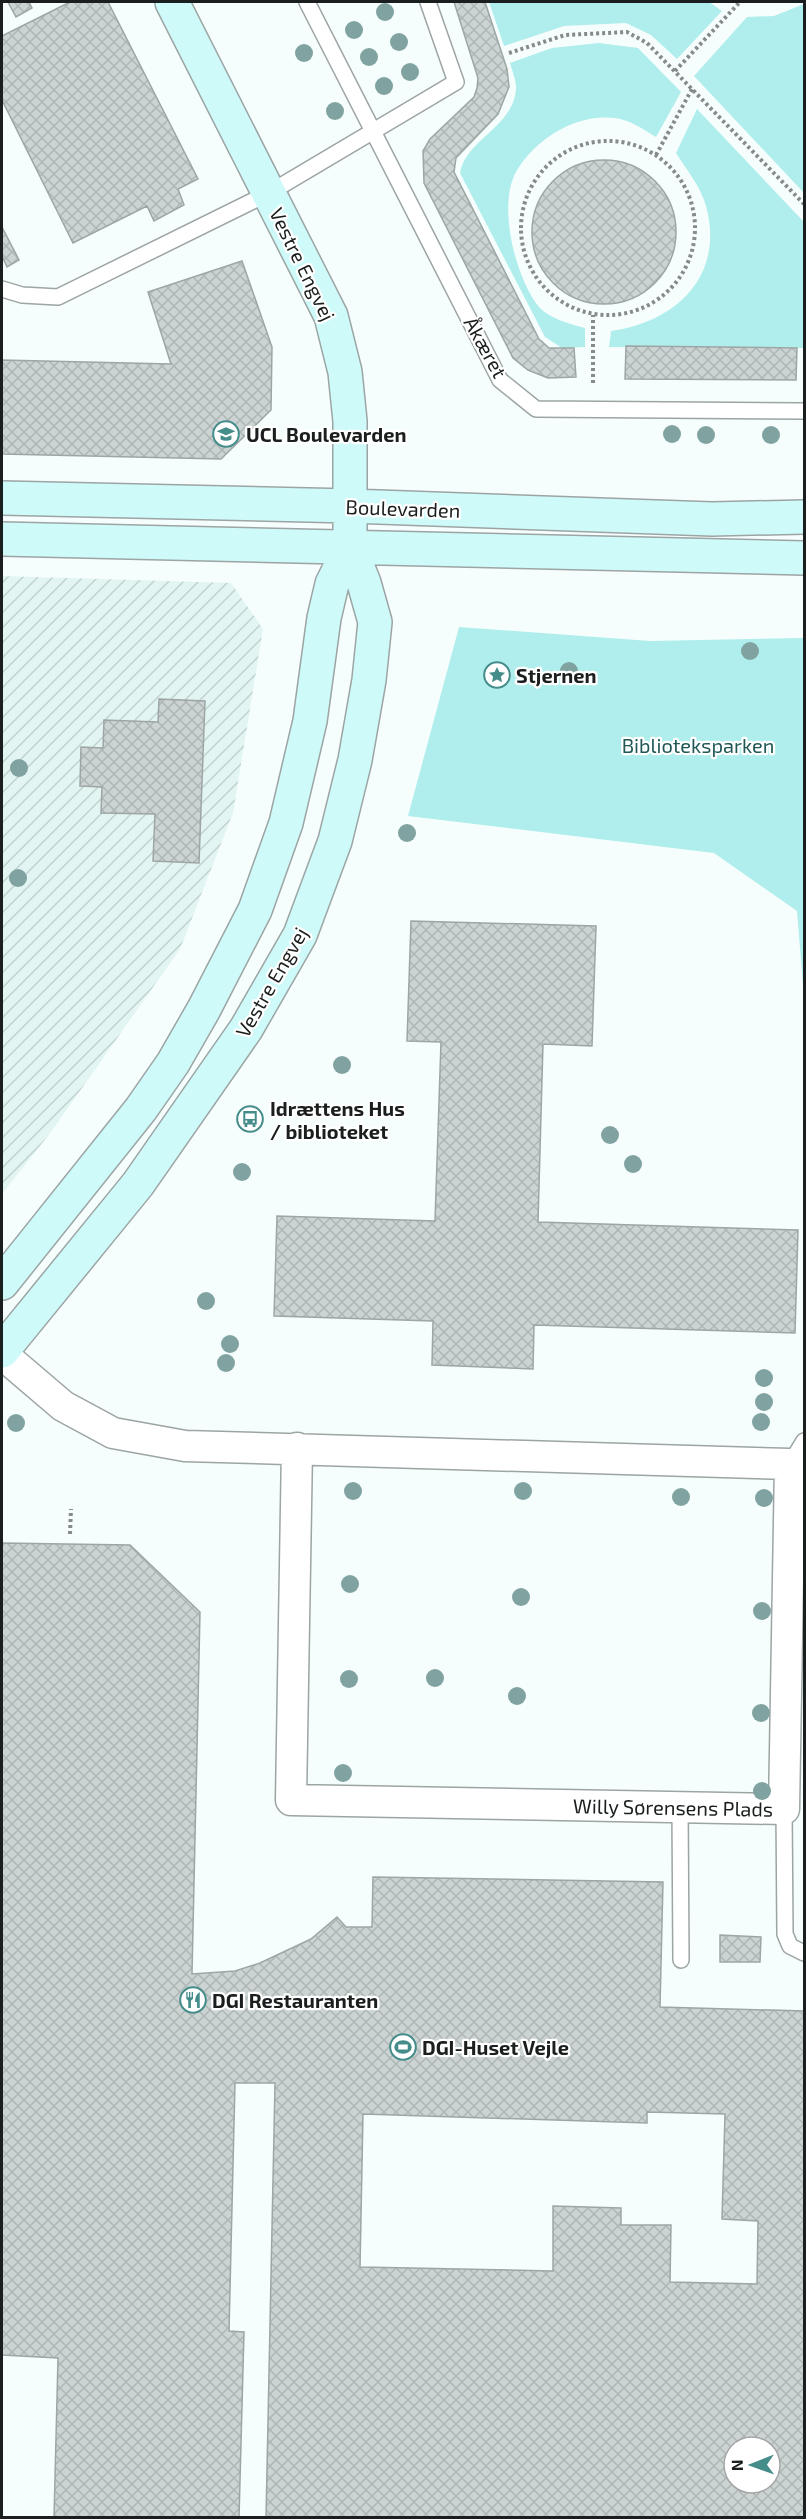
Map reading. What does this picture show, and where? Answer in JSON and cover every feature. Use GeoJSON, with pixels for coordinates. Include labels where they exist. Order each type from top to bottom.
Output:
{"type":"FeatureCollection","features":[{"type":"Feature","properties":{"kind":"street","name":"Vestre Engvej"},"geometry":{"type":"LineString","coordinates":[[2,1352],[138,1184],[246,1029],[300,935],[335,842],[355,760],[369,680],[375,622],[364,583],[350,548],[350,421],[346,381],[331,316],[172,2]]}},
{"type":"Feature","properties":{"kind":"street","name":"Boulevarden"},"geometry":{"type":"LineString","coordinates":[[2,498],[351,506],[712,519],[804,517]]}},
{"type":"Feature","properties":{"kind":"street","name":"Boulevarden"},"geometry":{"type":"LineString","coordinates":[[2,539],[804,558]]}},
{"type":"Feature","properties":{"kind":"street","name":"Vestre Engvej"},"geometry":{"type":"LineString","coordinates":[[2,1283],[141,1108],[173,1063],[204,1009],[255,910],[286,823],[310,721],[324,618],[332,584],[350,548]]}},
{"type":"Feature","properties":{"kind":"street","name":"Willy Sørensens Plads"},"geometry":{"type":"LineString","coordinates":[[2,1352],[63,1406],[112,1433],[185,1446],[797,1453],[784,1809],[291,1800],[297,1448]]}},
{"type":"Feature","properties":{"kind":"lane","name":"Åkæret"},"geometry":{"type":"LineString","coordinates":[[307,2],[501,380],[536,409],[804,411]]}},
{"type":"Feature","properties":{"kind":"lane"},"geometry":{"type":"LineString","coordinates":[[2,289],[22,296],[58,297],[269,193],[374,133],[456,82],[428,2]]}},
{"type":"Feature","properties":{"kind":"lane"},"geometry":{"type":"LineString","coordinates":[[680,1807],[681,1960]]}},
{"type":"Feature","properties":{"kind":"lane"},"geometry":{"type":"LineString","coordinates":[[784,1809],[785,1934],[790,1946],[804,1953]]}},
{"type":"Feature","properties":{"kind":"path"},"geometry":{"type":"LineString","coordinates":[[675,71],[740,2]]}},
{"type":"Feature","properties":{"kind":"path"},"geometry":{"type":"LineString","coordinates":[[509,54],[565,34],[627,32],[647,43],[804,204]]}},
{"type":"Feature","properties":{"kind":"path"},"geometry":{"type":"LineString","coordinates":[[656,155],[692,89]]}},
{"type":"Feature","properties":{"kind":"path"},"geometry":{"type":"LineString","coordinates":[[598,141],[630,143],[656,155],[678,176],[692,202],[696,232],[690,261],[674,286],[651,305],[622,315],[593,315],[563,304],[540,284],[525,256],[520,226],[527,195],[544,169],[569,150],[598,141]]}},
{"type":"Feature","properties":{"kind":"path"},"geometry":{"type":"LineString","coordinates":[[593,315],[593,410]]}},
{"type":"Feature","properties":{"kind":"path"},"geometry":{"type":"LineString","coordinates":[[70,1534],[71,1509]]}},
{"type":"Feature","properties":{"kind":"shaded area"},"geometry":{"type":"Polygon","coordinates":[[[2,576],[231,583],[263,629],[233,813],[180,949],[51,1132],[2,1194],[2,576]]]}},
{"type":"Feature","properties":{"kind":"green space"},"geometry":{"type":"Polygon","coordinates":[[[489,2],[709,2],[722,11],[677,59],[651,35],[626,23],[564,26],[504,46],[489,2]]]}},
{"type":"Feature","properties":{"kind":"green space"},"geometry":{"type":"Polygon","coordinates":[[[804,4],[804,193],[694,76],[747,17],[774,16],[804,4]]]}},
{"type":"Feature","properties":{"kind":"green space"},"geometry":{"type":"Polygon","coordinates":[[[599,43],[638,48],[681,92],[656,137],[621,119],[586,120],[572,124],[545,139],[524,160],[516,172],[508,204],[509,222],[512,242],[523,279],[539,307],[549,315],[585,328],[585,347],[562,348],[545,337],[460,173],[471,150],[509,111],[516,85],[510,63],[552,48],[599,43]]]}},
{"type":"Feature","properties":{"kind":"green space"},"geometry":{"type":"Polygon","coordinates":[[[697,109],[804,222],[804,348],[609,347],[611,331],[635,326],[675,306],[702,274],[708,253],[710,231],[706,206],[697,185],[676,153],[697,109]]]}},
{"type":"Feature","properties":{"kind":"green space","name":"Biblioteksparken"},"geometry":{"type":"Polygon","coordinates":[[[459,627],[650,641],[804,638],[804,997],[797,911],[714,853],[408,816],[459,627]]]}},
{"type":"Feature","properties":{"kind":"building"},"geometry":{"type":"Polygon","coordinates":[[[8,2],[29,2],[32,8],[16,17],[8,2]]]}},
{"type":"Feature","properties":{"kind":"building"},"geometry":{"type":"Polygon","coordinates":[[[70,2],[108,2],[198,179],[178,189],[184,205],[154,221],[147,206],[73,243],[2,100],[2,36],[70,2]]]}},
{"type":"Feature","properties":{"kind":"building"},"geometry":{"type":"Polygon","coordinates":[[[454,2],[485,2],[507,69],[509,87],[498,114],[456,158],[454,172],[539,339],[549,348],[574,348],[576,377],[548,378],[528,370],[513,358],[424,183],[423,151],[430,139],[474,97],[477,88],[478,78],[454,2]]]}},
{"type":"Feature","properties":{"kind":"building"},"geometry":{"type":"Polygon","coordinates":[[[604,160],[631,166],[644,172],[655,181],[664,192],[670,205],[676,232],[670,259],[664,272],[655,283],[644,292],[631,298],[604,304],[577,298],[564,292],[553,283],[544,272],[538,259],[532,232],[538,205],[544,192],[553,181],[564,172],[577,166],[604,160]]]}},
{"type":"Feature","properties":{"kind":"building"},"geometry":{"type":"Polygon","coordinates":[[[2,227],[19,260],[7,267],[2,256],[2,227]]]}},
{"type":"Feature","properties":{"kind":"building"},"geometry":{"type":"Polygon","coordinates":[[[242,261],[272,347],[271,410],[221,459],[2,454],[2,360],[171,364],[148,292],[242,261]]]}},
{"type":"Feature","properties":{"kind":"building"},"geometry":{"type":"Polygon","coordinates":[[[626,346],[797,348],[796,380],[625,379],[626,346]]]}},
{"type":"Feature","properties":{"kind":"building"},"geometry":{"type":"Polygon","coordinates":[[[159,699],[205,701],[199,863],[153,861],[155,814],[101,813],[102,787],[80,786],[81,747],[103,748],[104,720],[158,722],[159,699]]]}},
{"type":"Feature","properties":{"kind":"building"},"geometry":{"type":"Polygon","coordinates":[[[411,921],[596,926],[592,1046],[543,1044],[538,1222],[798,1230],[795,1333],[534,1325],[533,1369],[432,1365],[433,1321],[274,1316],[277,1216],[435,1221],[441,1042],[407,1041],[411,921]]]}},
{"type":"Feature","properties":{"kind":"building","name":"DGI-Huset Vejle"},"geometry":{"type":"Polygon","coordinates":[[[2,1543],[130,1545],[200,1612],[192,1974],[235,1971],[260,1963],[311,1939],[337,1917],[346,1927],[372,1927],[373,1877],[663,1882],[660,2007],[804,2011],[804,2518],[266,2518],[275,2083],[235,2083],[229,2331],[244,2332],[239,2518],[54,2518],[58,2358],[2,2355],[2,1543]],[[647,2112],[647,2123],[363,2114],[360,2267],[553,2271],[553,2206],[621,2208],[621,2225],[671,2225],[670,2282],[757,2284],[758,2221],[722,2219],[725,2114],[647,2112]]]}},
{"type":"Feature","properties":{"kind":"building"},"geometry":{"type":"Polygon","coordinates":[[[720,1935],[761,1937],[760,1962],[720,1962],[720,1935]]]}},
{"type":"Feature","properties":{"kind":"place","name":"UCL Boulevarden"},"geometry":{"type":"Point","coordinates":[226,434]}},
{"type":"Feature","properties":{"kind":"place","name":"Stjernen"},"geometry":{"type":"Point","coordinates":[497,675]}},
{"type":"Feature","properties":{"kind":"place","name":"Idrættens Hus / biblioteket"},"geometry":{"type":"Point","coordinates":[250,1119]}},
{"type":"Feature","properties":{"kind":"place","name":"DGI Restauranten"},"geometry":{"type":"Point","coordinates":[193,2000]}},
{"type":"Feature","properties":{"kind":"place","name":"DGI-Huset Vejle"},"geometry":{"type":"Point","coordinates":[403,2047]}}]}
